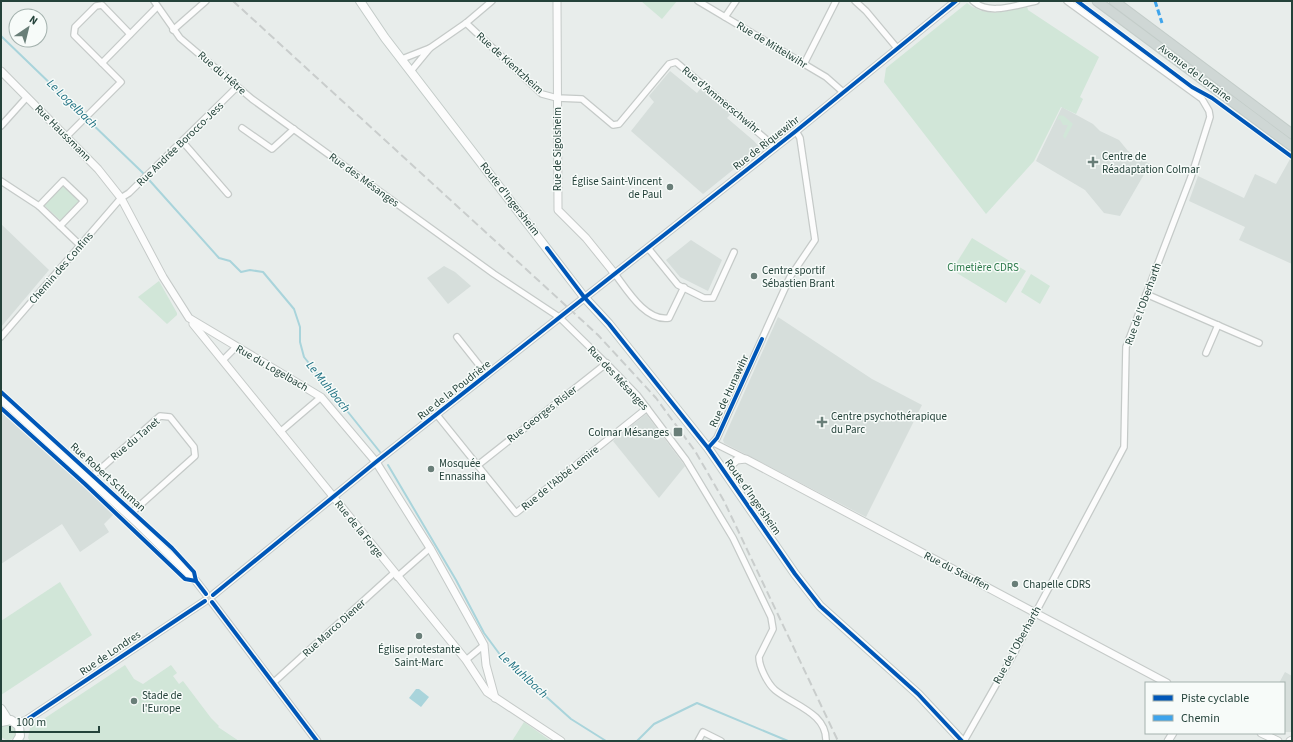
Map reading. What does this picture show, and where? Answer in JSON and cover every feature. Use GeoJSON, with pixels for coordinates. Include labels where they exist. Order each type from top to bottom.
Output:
{"type":"FeatureCollection","features":[{"type":"Feature","properties":{"kind":"main road","name":"Route d'Ingersheim"},"geometry":{"type":"LineString","coordinates":[[360,1],[386,38],[584,297],[609,324],[711,445],[724,471],[795,574],[820,606],[918,694],[963,741]]}},
{"type":"Feature","properties":{"kind":"main road","name":"Avenue de Lorraine"},"geometry":{"type":"LineString","coordinates":[[1097,1],[1292,146]]}},
{"type":"Feature","properties":{"kind":"main road","name":"Avenue de Lorraine"},"geometry":{"type":"LineString","coordinates":[[1114,1],[1292,134]]}},
{"type":"Feature","properties":{"kind":"main road"},"geometry":{"type":"LineString","coordinates":[[1,709],[11,723],[20,740]]}},
{"type":"Feature","properties":{"kind":"street","name":"Rue du Hêtre"},"geometry":{"type":"LineString","coordinates":[[154,1],[180,38],[237,87],[273,114]]}},
{"type":"Feature","properties":{"kind":"street"},"geometry":{"type":"LineString","coordinates":[[173,30],[206,1]]}},
{"type":"Feature","properties":{"kind":"street"},"geometry":{"type":"LineString","coordinates":[[402,59],[430,48],[466,23],[492,1]]}},
{"type":"Feature","properties":{"kind":"street","name":"Rue de Sigolsheim"},"geometry":{"type":"LineString","coordinates":[[557,1],[558,210],[586,238],[615,274]]}},
{"type":"Feature","properties":{"kind":"street","name":"Rue de Mittelwihr"},"geometry":{"type":"LineString","coordinates":[[698,1],[826,77],[843,92]]}},
{"type":"Feature","properties":{"kind":"street"},"geometry":{"type":"LineString","coordinates":[[726,17],[736,1]]}},
{"type":"Feature","properties":{"kind":"street"},"geometry":{"type":"LineString","coordinates":[[804,64],[836,1]]}},
{"type":"Feature","properties":{"kind":"street"},"geometry":{"type":"LineString","coordinates":[[855,1],[866,11],[897,48]]}},
{"type":"Feature","properties":{"kind":"street","name":"Rue de Riquewihr"},"geometry":{"type":"LineString","coordinates":[[584,297],[796,131],[956,1]]}},
{"type":"Feature","properties":{"kind":"street"},"geometry":{"type":"LineString","coordinates":[[973,1],[978,6],[990,10],[1036,1]]}},
{"type":"Feature","properties":{"kind":"street","name":"Rue de l'Oberharth"},"geometry":{"type":"LineString","coordinates":[[963,741],[1124,447],[1126,347],[1193,170],[1208,126],[1209,111],[1202,99],[1067,1]]}},
{"type":"Feature","properties":{"kind":"street"},"geometry":{"type":"LineString","coordinates":[[66,137],[121,82],[74,35],[75,27],[96,6],[102,5],[130,34]]}},
{"type":"Feature","properties":{"kind":"street"},"geometry":{"type":"LineString","coordinates":[[102,63],[157,7]]}},
{"type":"Feature","properties":{"kind":"street","name":"Rue de Kientzheim"},"geometry":{"type":"LineString","coordinates":[[466,23],[542,94],[557,98]]}},
{"type":"Feature","properties":{"kind":"street"},"geometry":{"type":"LineString","coordinates":[[412,72],[430,48]]}},
{"type":"Feature","properties":{"kind":"street","name":"Rue d'Ammerschwihr"},"geometry":{"type":"LineString","coordinates":[[557,98],[582,98],[613,125],[619,124],[670,64],[676,62],[775,147]]}},
{"type":"Feature","properties":{"kind":"street","name":"Rue Haussmann"},"geometry":{"type":"LineString","coordinates":[[1,72],[98,169],[121,198]]}},
{"type":"Feature","properties":{"kind":"street","name":"Rue Andrée Borocco-Jess"},"geometry":{"type":"LineString","coordinates":[[121,198],[143,180],[237,87]]}},
{"type":"Feature","properties":{"kind":"street"},"geometry":{"type":"LineString","coordinates":[[1,126],[27,97]]}},
{"type":"Feature","properties":{"kind":"street","name":"Rue des Mésanges"},"geometry":{"type":"LineString","coordinates":[[273,114],[494,274],[559,317],[607,363],[647,408],[686,460],[711,500],[747,565],[771,618],[773,629],[759,657],[771,685],[779,693],[815,716],[826,738]]}},
{"type":"Feature","properties":{"kind":"street"},"geometry":{"type":"LineString","coordinates":[[242,128],[272,149],[294,129]]}},
{"type":"Feature","properties":{"kind":"street","name":"Rue de Hunawihr"},"geometry":{"type":"LineString","coordinates":[[711,445],[790,277],[815,240],[800,138],[796,131]]}},
{"type":"Feature","properties":{"kind":"street"},"geometry":{"type":"LineString","coordinates":[[182,141],[228,194]]}},
{"type":"Feature","properties":{"kind":"street"},"geometry":{"type":"LineString","coordinates":[[1,181],[39,206],[81,246]]}},
{"type":"Feature","properties":{"kind":"street"},"geometry":{"type":"LineString","coordinates":[[39,206],[63,181],[84,201],[60,226]]}},
{"type":"Feature","properties":{"kind":"street","name":"Chemin des Confins"},"geometry":{"type":"LineString","coordinates":[[1,337],[121,198]]}},
{"type":"Feature","properties":{"kind":"street","name":"Rue du Logelbach"},"geometry":{"type":"LineString","coordinates":[[121,198],[163,277],[189,318],[235,348],[321,397],[376,462],[430,548],[484,645],[486,665],[495,698]]}},
{"type":"Feature","properties":{"kind":"street"},"geometry":{"type":"LineString","coordinates":[[648,248],[678,285],[704,298],[713,298],[734,252]]}},
{"type":"Feature","properties":{"kind":"street"},"geometry":{"type":"LineString","coordinates":[[615,274],[639,304],[651,315],[661,320],[668,318],[684,287]]}},
{"type":"Feature","properties":{"kind":"street"},"geometry":{"type":"LineString","coordinates":[[1146,294],[1259,343]]}},
{"type":"Feature","properties":{"kind":"street","name":"Rue de la Poudrière"},"geometry":{"type":"LineString","coordinates":[[334,497],[584,297]]}},
{"type":"Feature","properties":{"kind":"street","name":"Rue de la Forge"},"geometry":{"type":"LineString","coordinates":[[189,318],[395,575],[466,660],[487,692],[495,698]]}},
{"type":"Feature","properties":{"kind":"street"},"geometry":{"type":"LineString","coordinates":[[1206,353],[1218,325]]}},
{"type":"Feature","properties":{"kind":"street","name":"Rue de la Poudrière"},"geometry":{"type":"LineString","coordinates":[[457,337],[487,376]]}},
{"type":"Feature","properties":{"kind":"street"},"geometry":{"type":"LineString","coordinates":[[223,360],[235,348]]}},
{"type":"Feature","properties":{"kind":"street","name":"Rue Georges Risler"},"geometry":{"type":"LineString","coordinates":[[478,465],[607,363]]}},
{"type":"Feature","properties":{"kind":"street"},"geometry":{"type":"LineString","coordinates":[[280,432],[321,397]]}},
{"type":"Feature","properties":{"kind":"street","name":"Rue Robert Schuman"},"geometry":{"type":"LineString","coordinates":[[1,399],[129,515],[196,581],[274,682],[317,741]]}},
{"type":"Feature","properties":{"kind":"street","name":"Rue de l'Abbé Lemire"},"geometry":{"type":"LineString","coordinates":[[437,415],[516,513],[647,408]]}},
{"type":"Feature","properties":{"kind":"street","name":"Rue du Tanet"},"geometry":{"type":"LineString","coordinates":[[89,479],[160,416],[170,418],[194,447],[196,456],[129,515]]}},
{"type":"Feature","properties":{"kind":"street","name":"Rue du Stauffen"},"geometry":{"type":"LineString","coordinates":[[711,445],[746,459],[1165,682]]}},
{"type":"Feature","properties":{"kind":"street"},"geometry":{"type":"LineString","coordinates":[[724,471],[737,460],[746,459]]}},
{"type":"Feature","properties":{"kind":"street","name":"Rue de Londres"},"geometry":{"type":"LineString","coordinates":[[11,723],[25,721],[209,598],[334,497]]}},
{"type":"Feature","properties":{"kind":"street","name":"Rue Marco Diener"},"geometry":{"type":"LineString","coordinates":[[274,682],[349,614],[430,548]]}},
{"type":"Feature","properties":{"kind":"street"},"geometry":{"type":"LineString","coordinates":[[466,660],[484,645]]}},
{"type":"Feature","properties":{"kind":"street"},"geometry":{"type":"LineString","coordinates":[[495,698],[561,741]]}},
{"type":"Feature","properties":{"kind":"street"},"geometry":{"type":"LineString","coordinates":[[698,741],[703,732],[721,741]]}},
{"type":"Feature","properties":{"kind":"street"},"geometry":{"type":"LineString","coordinates":[[1263,734],[1273,740]]}},
{"type":"Feature","properties":{"kind":"shaded area"},"geometry":{"type":"Polygon","coordinates":[[[670,71],[697,93],[701,88],[731,114],[727,118],[760,148],[703,194],[631,131],[654,102],[649,96],[670,71]]]}},
{"type":"Feature","properties":{"kind":"shaded area","name":"Centre de Réadaptation Colmar"},"geometry":{"type":"Polygon","coordinates":[[[1062,107],[1093,124],[1100,131],[1119,140],[1128,151],[1150,164],[1120,216],[1104,213],[1085,190],[1036,161],[1062,107]]]}},
{"type":"Feature","properties":{"kind":"shaded area"},"geometry":{"type":"Polygon","coordinates":[[[1290,159],[1292,160],[1292,264],[1239,240],[1245,227],[1189,201],[1198,176],[1244,198],[1255,174],[1276,184],[1290,159]]]}},
{"type":"Feature","properties":{"kind":"shaded area"},"geometry":{"type":"Polygon","coordinates":[[[1,224],[49,270],[1,327],[1,224]]]}},
{"type":"Feature","properties":{"kind":"shaded area"},"geometry":{"type":"Polygon","coordinates":[[[691,240],[722,260],[708,291],[680,277],[666,260],[691,240]]]}},
{"type":"Feature","properties":{"kind":"shaded area"},"geometry":{"type":"Polygon","coordinates":[[[444,266],[455,272],[471,286],[448,304],[427,278],[444,266]]]}},
{"type":"Feature","properties":{"kind":"shaded area","name":"Centre psychothérapique du Parc"},"geometry":{"type":"Polygon","coordinates":[[[778,317],[872,379],[922,405],[866,517],[724,443],[723,440],[778,317]]]}},
{"type":"Feature","properties":{"kind":"shaded area"},"geometry":{"type":"Polygon","coordinates":[[[1,410],[115,513],[104,524],[109,532],[80,552],[62,524],[1,564],[1,410]]]}},
{"type":"Feature","properties":{"kind":"shaded area"},"geometry":{"type":"Polygon","coordinates":[[[646,414],[685,466],[659,498],[613,441],[646,414]]]}},
{"type":"Feature","properties":{"kind":"shaded area"},"geometry":{"type":"Polygon","coordinates":[[[1285,672],[1292,676],[1292,732],[1285,732],[1285,682],[1280,682],[1285,672]]]}},
{"type":"Feature","properties":{"kind":"green space"},"geometry":{"type":"Polygon","coordinates":[[[641,1],[677,1],[662,19],[641,1]]]}},
{"type":"Feature","properties":{"kind":"green space"},"geometry":{"type":"Polygon","coordinates":[[[967,3],[982,11],[989,12],[1027,6],[1028,10],[1099,57],[1080,97],[1083,99],[1076,114],[1061,107],[1034,161],[986,214],[884,82],[886,68],[967,3]]]}},
{"type":"Feature","properties":{"kind":"green space"},"geometry":{"type":"Polygon","coordinates":[[[1123,12],[1292,137],[1292,142],[1121,14],[1123,12]]]}},
{"type":"Feature","properties":{"kind":"green space"},"geometry":{"type":"Polygon","coordinates":[[[1059,115],[1064,116],[1073,124],[1065,139],[1063,136],[1068,125],[1063,125],[1060,119],[1057,120],[1059,115]]]}},
{"type":"Feature","properties":{"kind":"green space"},"geometry":{"type":"Polygon","coordinates":[[[63,184],[81,202],[62,222],[43,204],[63,184]]]}},
{"type":"Feature","properties":{"kind":"green space","name":"Cimetière CDRS"},"geometry":{"type":"Polygon","coordinates":[[[972,238],[1026,271],[1006,303],[952,270],[972,238]]]}},
{"type":"Feature","properties":{"kind":"green space","name":"Cimetière CDRS"},"geometry":{"type":"Polygon","coordinates":[[[1031,274],[1050,286],[1040,304],[1021,292],[1031,274]]]}},
{"type":"Feature","properties":{"kind":"green space"},"geometry":{"type":"Polygon","coordinates":[[[159,281],[177,313],[177,315],[167,324],[138,297],[159,281]]]}},
{"type":"Feature","properties":{"kind":"green space"},"geometry":{"type":"Polygon","coordinates":[[[60,582],[92,635],[1,695],[1,621],[60,582]]]}},
{"type":"Feature","properties":{"kind":"green space","name":"Stade de l'Europe"},"geometry":{"type":"Polygon","coordinates":[[[125,665],[134,679],[143,684],[171,665],[177,673],[173,676],[179,684],[183,681],[211,718],[219,726],[218,727],[239,741],[30,741],[28,738],[30,728],[125,665]]]}},
{"type":"Feature","properties":{"kind":"green space"},"geometry":{"type":"Polygon","coordinates":[[[524,722],[551,741],[512,741],[524,722]]]}},
{"type":"Feature","properties":{"kind":"green space"},"geometry":{"type":"Polygon","coordinates":[[[8,724],[14,726],[16,732],[14,738],[8,740],[2,738],[0,732],[2,726],[8,724]]]}},
{"type":"Feature","properties":{"kind":"water"},"geometry":{"type":"Polygon","coordinates":[[[416,689],[419,689],[429,697],[421,707],[409,698],[416,689]]]}},
{"type":"Feature","properties":{"kind":"waterway","name":"Le Muhlbach"},"geometry":{"type":"LineString","coordinates":[[1,36],[142,172],[219,258],[230,261],[241,272],[250,270],[263,272],[294,309],[300,327],[300,342],[304,357],[380,452]]}},
{"type":"Feature","properties":{"kind":"waterway","name":"Le Muhlbach"},"geometry":{"type":"LineString","coordinates":[[388,465],[456,580],[484,633],[501,656],[571,719],[606,741]]}},
{"type":"Feature","properties":{"kind":"waterway","name":"Le Muhlbach"},"geometry":{"type":"LineString","coordinates":[[637,741],[654,724],[697,703],[788,741]]}},
{"type":"Feature","properties":{"kind":"railway"},"geometry":{"type":"LineString","coordinates":[[233,1],[598,335],[656,398],[695,451],[724,501],[838,741]]}},
{"type":"Feature","properties":{"kind":"marked path"},"geometry":{"type":"LineString","coordinates":[[1155,1],[1162,23]]}},
{"type":"Feature","properties":{"kind":"cycle path"},"geometry":{"type":"LineString","coordinates":[[213,595],[376,462],[796,131],[956,1]]}},
{"type":"Feature","properties":{"kind":"cycle path"},"geometry":{"type":"LineString","coordinates":[[1077,1],[1192,87],[1212,98],[1292,157]]}},
{"type":"Feature","properties":{"kind":"cycle path"},"geometry":{"type":"LineString","coordinates":[[547,248],[584,297],[609,324],[708,448],[795,574],[820,606],[918,694],[962,741]]}},
{"type":"Feature","properties":{"kind":"cycle path"},"geometry":{"type":"LineString","coordinates":[[708,448],[717,438],[762,339]]}},
{"type":"Feature","properties":{"kind":"cycle path"},"geometry":{"type":"LineString","coordinates":[[1,392],[172,548],[194,572],[196,581],[206,594]]}},
{"type":"Feature","properties":{"kind":"cycle path"},"geometry":{"type":"LineString","coordinates":[[1,408],[85,484],[185,579],[196,581]]}},
{"type":"Feature","properties":{"kind":"cycle path"},"geometry":{"type":"LineString","coordinates":[[25,721],[205,601]]}},
{"type":"Feature","properties":{"kind":"cycle path"},"geometry":{"type":"LineString","coordinates":[[212,602],[317,741]]}},
{"type":"Feature","properties":{"kind":"place","name":"Centre de Réadaptation Colmar"},"geometry":{"type":"Point","coordinates":[1093,162]}},
{"type":"Feature","properties":{"kind":"place","name":"Église Saint-Vincent de Paul"},"geometry":{"type":"Point","coordinates":[670,187]}},
{"type":"Feature","properties":{"kind":"place","name":"Centre sportif Sébastien Brant"},"geometry":{"type":"Point","coordinates":[754,276]}},
{"type":"Feature","properties":{"kind":"place","name":"Centre psychothérapique du Parc"},"geometry":{"type":"Point","coordinates":[822,422]}},
{"type":"Feature","properties":{"kind":"place","name":"Colmar Mésanges"},"geometry":{"type":"Point","coordinates":[678,432]}},
{"type":"Feature","properties":{"kind":"place","name":"Mosquée Ennassiha"},"geometry":{"type":"Point","coordinates":[431,469]}},
{"type":"Feature","properties":{"kind":"place","name":"Chapelle CDRS"},"geometry":{"type":"Point","coordinates":[1015,584]}},
{"type":"Feature","properties":{"kind":"place","name":"Église protestante Saint-Marc"},"geometry":{"type":"Point","coordinates":[419,636]}},
{"type":"Feature","properties":{"kind":"place","name":"Stade de l'Europe"},"geometry":{"type":"Point","coordinates":[134,701]}},
{"type":"Feature","properties":{"kind":"water label","name":"Le Logelbach"},"geometry":{"type":"Point","coordinates":[72,104]}}]}
